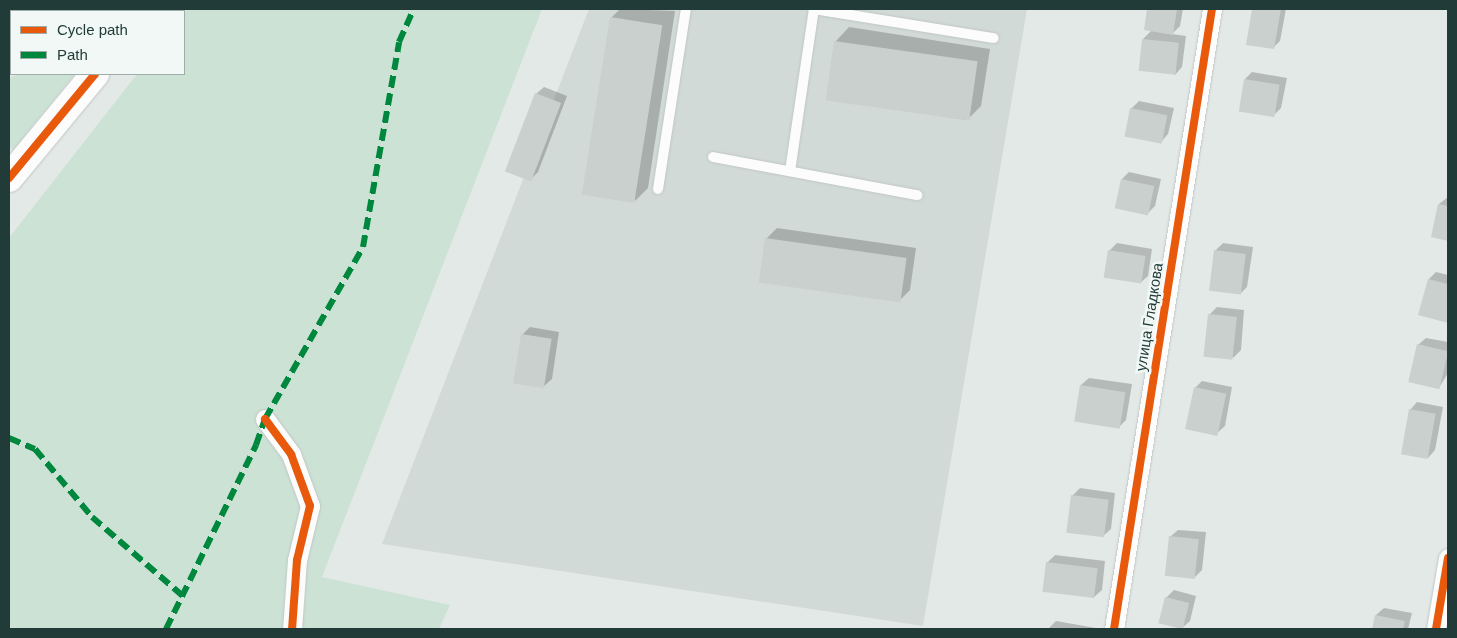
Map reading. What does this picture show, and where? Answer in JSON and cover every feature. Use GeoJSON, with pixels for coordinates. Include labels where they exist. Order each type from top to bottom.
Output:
{"type":"FeatureCollection","features":[{"type":"Feature","properties":{"kind":"street","name":"улица Гладкова"},"geometry":{"type":"LineString","coordinates":[[1114,629],[1212,9]]}},
{"type":"Feature","properties":{"kind":"street"},"geometry":{"type":"LineString","coordinates":[[9,178],[94,75]]}},
{"type":"Feature","properties":{"kind":"street"},"geometry":{"type":"LineString","coordinates":[[265,419],[291,454],[310,506],[297,560],[292,629]]}},
{"type":"Feature","properties":{"kind":"street"},"geometry":{"type":"LineString","coordinates":[[1436,629],[1448,558]]}},
{"type":"Feature","properties":{"kind":"lane"},"geometry":{"type":"LineString","coordinates":[[658,189],[686,9]]}},
{"type":"Feature","properties":{"kind":"lane"},"geometry":{"type":"LineString","coordinates":[[790,171],[814,9],[994,38]]}},
{"type":"Feature","properties":{"kind":"lane"},"geometry":{"type":"LineString","coordinates":[[712,156],[917,194]]}},
{"type":"Feature","properties":{"kind":"shaded area"},"geometry":{"type":"Polygon","coordinates":[[[589,9],[1027,9],[923,626],[382,544],[589,9]]]}},
{"type":"Feature","properties":{"kind":"green space"},"geometry":{"type":"Polygon","coordinates":[[[187,9],[542,9],[322,577],[450,605],[439,629],[9,629],[9,238],[136,75],[185,75],[185,12],[187,9]]]}},
{"type":"Feature","properties":{"kind":"green space"},"geometry":{"type":"Polygon","coordinates":[[[16,75],[74,75],[13,150],[9,147],[9,78],[16,75]]]}},
{"type":"Feature","properties":{"kind":"building"},"geometry":{"type":"Polygon","coordinates":[[[1147,9],[1177,9],[1173,35],[1144,30],[1147,9]]]}},
{"type":"Feature","properties":{"kind":"building"},"geometry":{"type":"Polygon","coordinates":[[[1252,9],[1281,9],[1274,49],[1246,45],[1252,9]]]}},
{"type":"Feature","properties":{"kind":"building"},"geometry":{"type":"Polygon","coordinates":[[[610,17],[662,25],[634,203],[582,195],[610,17]]]}},
{"type":"Feature","properties":{"kind":"building"},"geometry":{"type":"Polygon","coordinates":[[[1142,39],[1179,43],[1175,75],[1139,71],[1142,39]]]}},
{"type":"Feature","properties":{"kind":"building"},"geometry":{"type":"Polygon","coordinates":[[[834,41],[978,61],[969,121],[826,100],[834,41]]]}},
{"type":"Feature","properties":{"kind":"building"},"geometry":{"type":"Polygon","coordinates":[[[1244,79],[1280,85],[1274,117],[1239,112],[1244,79]]]}},
{"type":"Feature","properties":{"kind":"building"},"geometry":{"type":"Polygon","coordinates":[[[535,93],[561,103],[531,181],[505,171],[535,93]]]}},
{"type":"Feature","properties":{"kind":"building"},"geometry":{"type":"Polygon","coordinates":[[[1130,108],[1167,115],[1162,144],[1124,136],[1130,108]]]}},
{"type":"Feature","properties":{"kind":"building"},"geometry":{"type":"Polygon","coordinates":[[[1121,179],[1154,186],[1148,215],[1115,208],[1121,179]]]}},
{"type":"Feature","properties":{"kind":"building"},"geometry":{"type":"Polygon","coordinates":[[[1438,204],[1448,206],[1448,241],[1431,237],[1438,204]]]}},
{"type":"Feature","properties":{"kind":"building"},"geometry":{"type":"Polygon","coordinates":[[[765,238],[907,258],[900,302],[759,283],[765,238]]]}},
{"type":"Feature","properties":{"kind":"building"},"geometry":{"type":"Polygon","coordinates":[[[1108,250],[1146,256],[1141,284],[1104,278],[1108,250]]]}},
{"type":"Feature","properties":{"kind":"building"},"geometry":{"type":"Polygon","coordinates":[[[1214,250],[1246,254],[1241,295],[1209,291],[1214,250]]]}},
{"type":"Feature","properties":{"kind":"building"},"geometry":{"type":"Polygon","coordinates":[[[1428,279],[1448,284],[1448,323],[1418,315],[1428,279]]]}},
{"type":"Feature","properties":{"kind":"building"},"geometry":{"type":"Polygon","coordinates":[[[1208,314],[1237,317],[1232,360],[1204,357],[1208,314]]]}},
{"type":"Feature","properties":{"kind":"building"},"geometry":{"type":"Polygon","coordinates":[[[521,334],[552,339],[544,388],[513,383],[521,334]]]}},
{"type":"Feature","properties":{"kind":"building"},"geometry":{"type":"Polygon","coordinates":[[[1417,344],[1448,351],[1439,389],[1408,382],[1417,344]]]}},
{"type":"Feature","properties":{"kind":"building"},"geometry":{"type":"Polygon","coordinates":[[[1080,385],[1125,392],[1120,429],[1074,422],[1080,385]]]}},
{"type":"Feature","properties":{"kind":"building"},"geometry":{"type":"Polygon","coordinates":[[[1194,387],[1226,394],[1217,436],[1185,429],[1194,387]]]}},
{"type":"Feature","properties":{"kind":"building"},"geometry":{"type":"Polygon","coordinates":[[[1409,409],[1436,414],[1428,459],[1401,454],[1409,409]]]}},
{"type":"Feature","properties":{"kind":"building"},"geometry":{"type":"Polygon","coordinates":[[[1071,495],[1109,500],[1104,537],[1066,533],[1071,495]]]}},
{"type":"Feature","properties":{"kind":"building"},"geometry":{"type":"Polygon","coordinates":[[[1169,536],[1199,539],[1195,579],[1165,576],[1169,536]]]}},
{"type":"Feature","properties":{"kind":"building"},"geometry":{"type":"Polygon","coordinates":[[[1046,562],[1098,568],[1094,598],[1042,592],[1046,562]]]}},
{"type":"Feature","properties":{"kind":"building"},"geometry":{"type":"Polygon","coordinates":[[[1165,597],[1189,603],[1183,629],[1158,623],[1165,597]]]}},
{"type":"Feature","properties":{"kind":"building"},"geometry":{"type":"Polygon","coordinates":[[[1375,615],[1405,621],[1403,629],[1372,629],[1375,615]]]}},
{"type":"Feature","properties":{"kind":"marked path"},"geometry":{"type":"LineString","coordinates":[[166,629],[256,445],[265,419],[363,247],[399,42],[414,9]]}},
{"type":"Feature","properties":{"kind":"marked path"},"geometry":{"type":"LineString","coordinates":[[9,438],[35,449],[92,517],[183,596]]}},
{"type":"Feature","properties":{"kind":"cycle path"},"geometry":{"type":"LineString","coordinates":[[1114,629],[1212,9]]}},
{"type":"Feature","properties":{"kind":"cycle path"},"geometry":{"type":"LineString","coordinates":[[9,178],[94,75]]}},
{"type":"Feature","properties":{"kind":"cycle path"},"geometry":{"type":"LineString","coordinates":[[265,419],[291,454],[310,506],[297,560],[292,629]]}},
{"type":"Feature","properties":{"kind":"cycle path"},"geometry":{"type":"LineString","coordinates":[[1436,629],[1448,558]]}}]}
